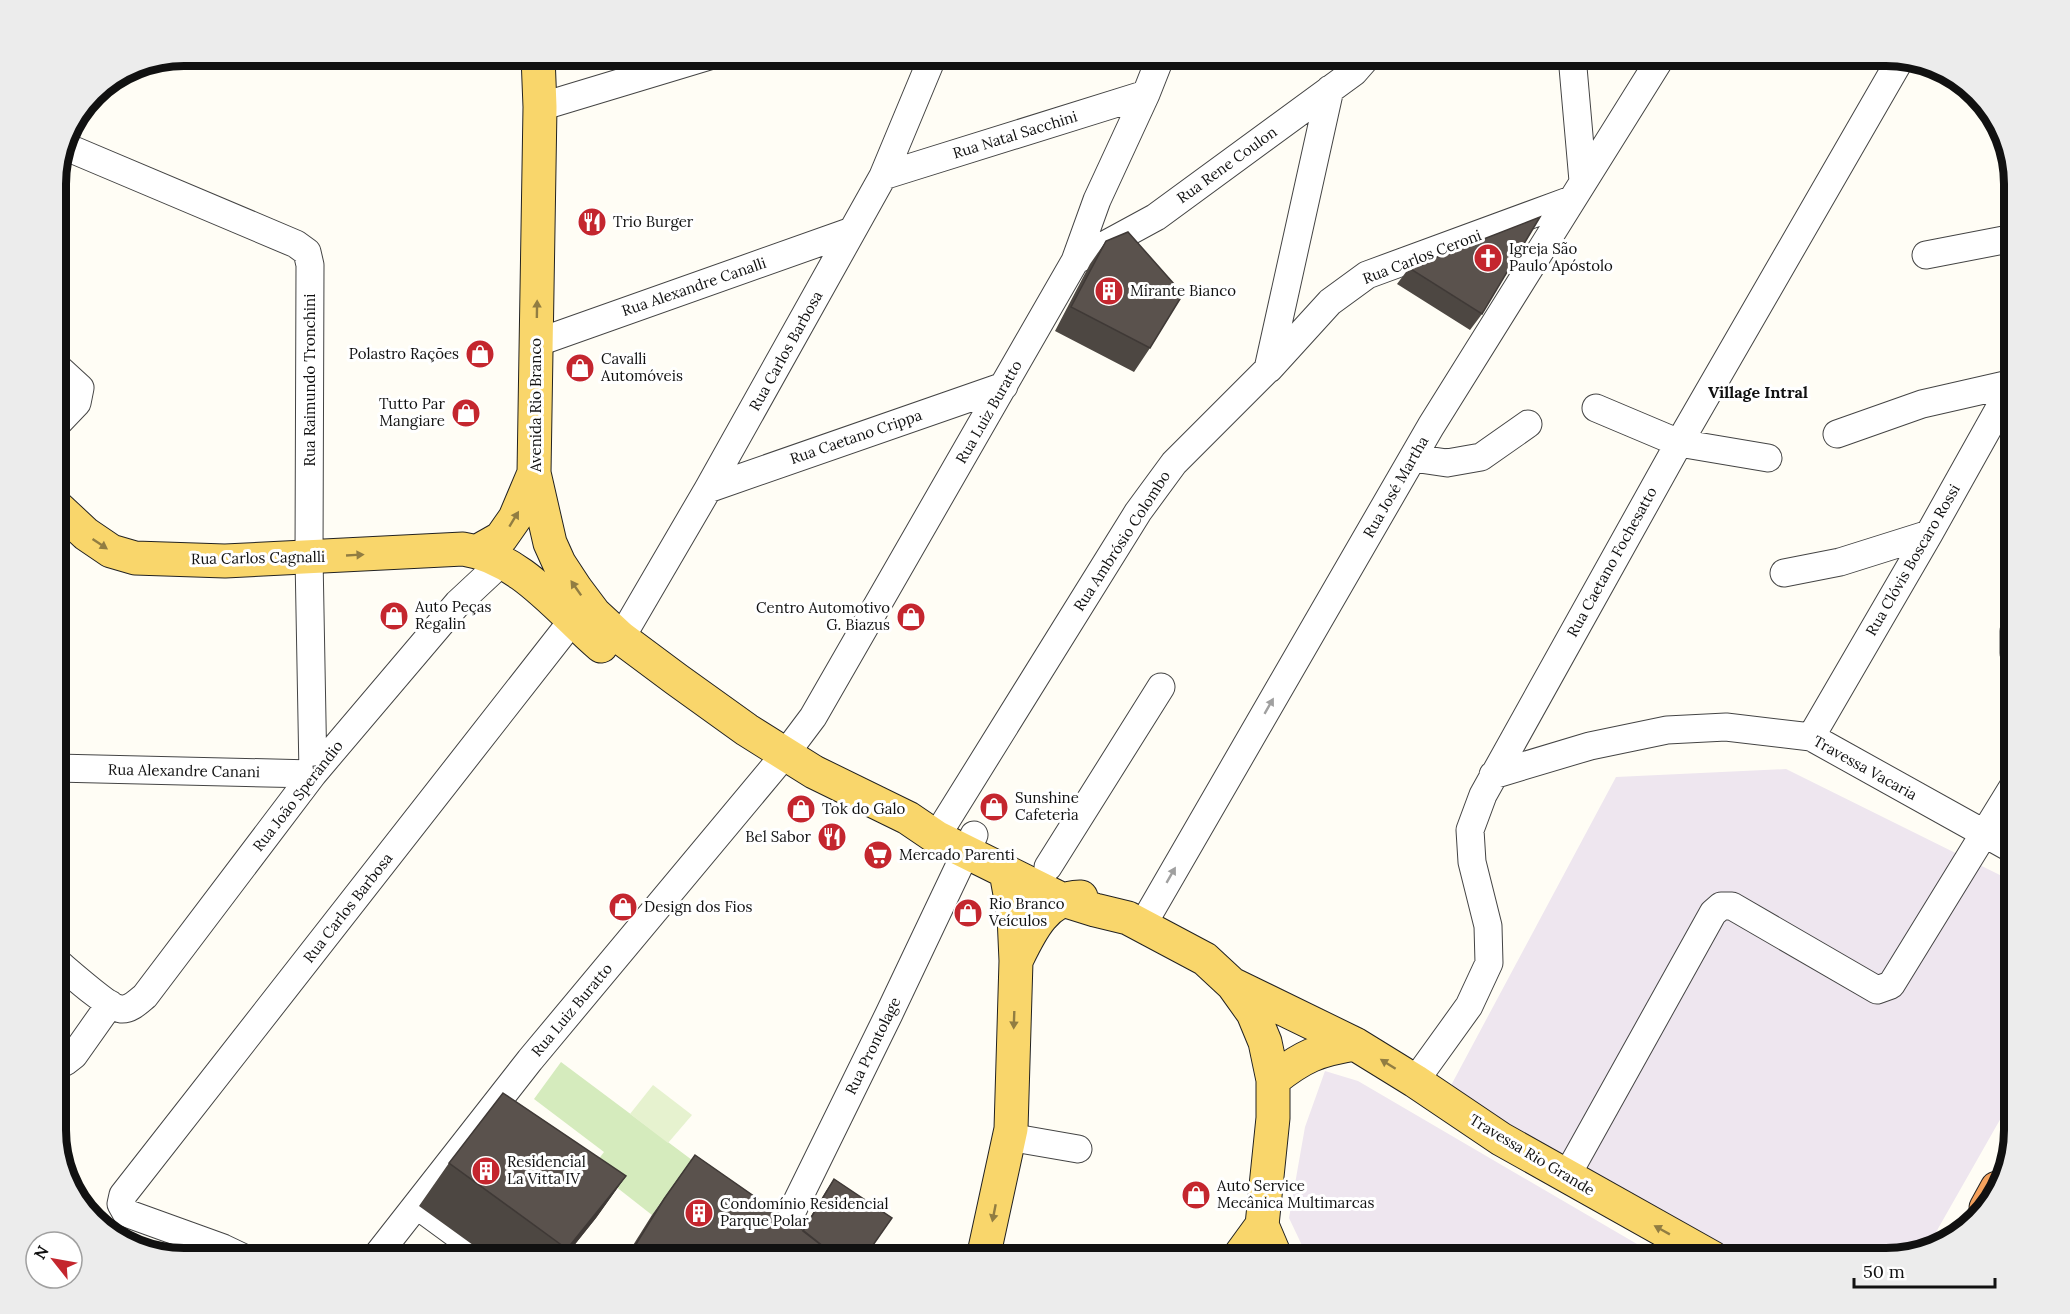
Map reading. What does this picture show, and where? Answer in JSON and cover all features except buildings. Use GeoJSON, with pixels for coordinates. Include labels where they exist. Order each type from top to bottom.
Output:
{"type":"FeatureCollection","features":[{"type":"Feature","properties":{"kind":"main road","name":"Avenida Rio Branco"},"geometry":{"type":"LineString","coordinates":[[538,66],[540,107],[534,473],[550,543],[559,563],[594,613],[621,638],[747,730],[780,760]]}},
{"type":"Feature","properties":{"kind":"main road"},"geometry":{"type":"LineString","coordinates":[[481,554],[501,538],[515,518],[534,473]]}},
{"type":"Feature","properties":{"kind":"main road","name":"Rua Carlos Cagnalli"},"geometry":{"type":"LineString","coordinates":[[66,515],[86,534],[111,551],[135,558],[225,561],[481,554]]}},
{"type":"Feature","properties":{"kind":"main road","name":"Avenida Rio Branco"},"geometry":{"type":"LineString","coordinates":[[481,554],[545,593],[603,648],[666,696],[742,748],[813,772],[908,818],[970,844],[1048,867],[1087,886],[1128,916],[1205,959],[1233,985],[1253,1012],[1265,1042],[1273,1080],[1273,1118],[1262,1225]]}},
{"type":"Feature","properties":{"kind":"main road","name":"Avenida Rio Branco"},"geometry":{"type":"LineString","coordinates":[[970,844],[1006,872],[1063,900],[1095,910],[1128,916]]}},
{"type":"Feature","properties":{"kind":"main road"},"geometry":{"type":"LineString","coordinates":[[985,1248],[1009,1137],[1016,961],[1014,916],[1006,872]]}},
{"type":"Feature","properties":{"kind":"main road"},"geometry":{"type":"LineString","coordinates":[[1016,961],[1034,925],[1063,900]]}},
{"type":"Feature","properties":{"kind":"main road","name":"Travessa Rio Grande"},"geometry":{"type":"LineString","coordinates":[[1233,985],[1355,1044],[1501,1139],[1695,1248]]}},
{"type":"Feature","properties":{"kind":"main road"},"geometry":{"type":"LineString","coordinates":[[1273,1080],[1310,1054],[1355,1044]]}},
{"type":"Feature","properties":{"kind":"main road"},"geometry":{"type":"LineString","coordinates":[[1245,1248],[1262,1225]]}},
{"type":"Feature","properties":{"kind":"main road"},"geometry":{"type":"LineString","coordinates":[[1262,1225],[1272,1248]]}},
{"type":"Feature","properties":{"kind":"street"},"geometry":{"type":"LineString","coordinates":[[540,107],[676,66]]}},
{"type":"Feature","properties":{"kind":"street","name":"Rua Carlos Barbosa"},"geometry":{"type":"LineString","coordinates":[[621,638],[708,489],[883,176],[929,66]]}},
{"type":"Feature","properties":{"kind":"street","name":"Rua Luiz Buratto"},"geometry":{"type":"LineString","coordinates":[[383,1248],[530,1060],[780,760],[813,717],[1075,261],[1097,200],[1157,66]]}},
{"type":"Feature","properties":{"kind":"street","name":"Rua Rene Coulon"},"geometry":{"type":"LineString","coordinates":[[1075,261],[1156,217],[1359,66]]}},
{"type":"Feature","properties":{"kind":"street"},"geometry":{"type":"LineString","coordinates":[[1572,66],[1577,190]]}},
{"type":"Feature","properties":{"kind":"street","name":"Rua José Martha"},"geometry":{"type":"LineString","coordinates":[[1128,916],[1656,66]]}},
{"type":"Feature","properties":{"kind":"street","name":"Rua Caetano Fochesatto"},"geometry":{"type":"LineString","coordinates":[[1415,1081],[1469,1006],[1489,963],[1488,926],[1472,862],[1470,830],[1492,776],[1679,443],[1896,67]]}},
{"type":"Feature","properties":{"kind":"street"},"geometry":{"type":"LineString","coordinates":[[1268,369],[1330,89]]}},
{"type":"Feature","properties":{"kind":"street","name":"Rua Natal Sacchini"},"geometry":{"type":"LineString","coordinates":[[883,176],[1146,94]]}},
{"type":"Feature","properties":{"kind":"street","name":"Rua Raimundo Tronchini"},"geometry":{"type":"LineString","coordinates":[[72,149],[296,244],[307,252],[310,265],[309,557],[313,774]]}},
{"type":"Feature","properties":{"kind":"street","name":"Rua Carlos Ceroni"},"geometry":{"type":"LineString","coordinates":[[1268,369],[1330,302],[1367,275],[1577,190]]}},
{"type":"Feature","properties":{"kind":"street","name":"Rua Alexandre Canalli"},"geometry":{"type":"LineString","coordinates":[[536,343],[852,231]]}},
{"type":"Feature","properties":{"kind":"street"},"geometry":{"type":"LineString","coordinates":[[1926,255],[2004,240]]}},
{"type":"Feature","properties":{"kind":"street","name":"Rua Ambrósio Colombo"},"geometry":{"type":"LineString","coordinates":[[939,830],[1144,504],[1174,463],[1268,369]]}},
{"type":"Feature","properties":{"kind":"street"},"geometry":{"type":"LineString","coordinates":[[66,375],[80,388],[77,403],[66,415]]}},
{"type":"Feature","properties":{"kind":"street"},"geometry":{"type":"LineString","coordinates":[[1837,434],[1922,404],[2004,384]]}},
{"type":"Feature","properties":{"kind":"street","name":"Rua Caetano Crippa"},"geometry":{"type":"LineString","coordinates":[[708,489],[1004,386]]}},
{"type":"Feature","properties":{"kind":"street","name":"Rua Clóvis Boscaro Rossi"},"geometry":{"type":"LineString","coordinates":[[1811,737],[2004,400]]}},
{"type":"Feature","properties":{"kind":"street"},"geometry":{"type":"LineString","coordinates":[[1596,408],[1679,443],[1768,458]]}},
{"type":"Feature","properties":{"kind":"street"},"geometry":{"type":"LineString","coordinates":[[1413,458],[1447,463],[1481,457],[1528,424]]}},
{"type":"Feature","properties":{"kind":"street"},"geometry":{"type":"LineString","coordinates":[[1784,573],[1840,562],[1929,534]]}},
{"type":"Feature","properties":{"kind":"street","name":"Rua João Sperândio"},"geometry":{"type":"LineString","coordinates":[[458,603],[465,569],[481,554]]}},
{"type":"Feature","properties":{"kind":"street","name":"Rua João Sperândio"},"geometry":{"type":"LineString","coordinates":[[110,1004],[121,1009],[133,1006],[145,996],[313,774],[458,603],[481,554]]}},
{"type":"Feature","properties":{"kind":"street","name":"Rua Carlos Barbosa"},"geometry":{"type":"LineString","coordinates":[[223,1248],[126,1213],[121,1204],[123,1195],[572,621]]}},
{"type":"Feature","properties":{"kind":"street"},"geometry":{"type":"LineString","coordinates":[[1048,867],[1161,687]]}},
{"type":"Feature","properties":{"kind":"street","name":"Travessa Vacaria"},"geometry":{"type":"LineString","coordinates":[[1492,776],[1590,746],[1667,730],[1726,727],[1811,737],[2004,844]]}},
{"type":"Feature","properties":{"kind":"street","name":"Rua Alexandre Canani"},"geometry":{"type":"LineString","coordinates":[[66,768],[313,774]]}},
{"type":"Feature","properties":{"kind":"street"},"geometry":{"type":"LineString","coordinates":[[1566,1176],[1713,913],[1721,906],[1732,906],[1877,990],[1891,985],[2004,802]]}},
{"type":"Feature","properties":{"kind":"street","name":"Rua Prontolage"},"geometry":{"type":"LineString","coordinates":[[779,1238],[970,844]]}},
{"type":"Feature","properties":{"kind":"street"},"geometry":{"type":"LineString","coordinates":[[66,969],[110,1004],[74,1055],[66,1061]]}},
{"type":"Feature","properties":{"kind":"street"},"geometry":{"type":"LineString","coordinates":[[1009,1137],[1078,1149]]}},
{"type":"Feature","properties":{"kind":"street"},"geometry":{"type":"LineString","coordinates":[[418,1206],[475,1248]]}},
{"type":"Feature","properties":{"kind":"shaded area"},"geometry":{"type":"Polygon","coordinates":[[[1786,769],[2004,877],[2004,1113],[1933,1238],[1916,1244],[1886,1248],[1730,1248],[1448,1091],[1616,777],[1786,769]]]}},
{"type":"Feature","properties":{"kind":"shaded area"},"geometry":{"type":"Polygon","coordinates":[[[1325,1071],[1358,1081],[1644,1248],[1303,1248],[1289,1218],[1305,1127],[1325,1071]]]}},
{"type":"Feature","properties":{"kind":"green space"},"geometry":{"type":"Polygon","coordinates":[[[561,1062],[692,1160],[652,1215],[592,1168],[604,1152],[534,1099],[561,1062]]]}},
{"type":"Feature","properties":{"kind":"green space"},"geometry":{"type":"Polygon","coordinates":[[[653,1085],[692,1115],[668,1143],[630,1114],[653,1085]]]}},
{"type":"Feature","properties":{"kind":"place","name":"Trio Burger"},"geometry":{"type":"Point","coordinates":[592,222]}},
{"type":"Feature","properties":{"kind":"place","name":"Igreja São Paulo Apóstolo"},"geometry":{"type":"Point","coordinates":[1488,258]}},
{"type":"Feature","properties":{"kind":"place","name":"Mirante Bianco"},"geometry":{"type":"Point","coordinates":[1109,291]}},
{"type":"Feature","properties":{"kind":"place","name":"Polastro Rações"},"geometry":{"type":"Point","coordinates":[480,354]}},
{"type":"Feature","properties":{"kind":"place","name":"Cavalli Automóveis"},"geometry":{"type":"Point","coordinates":[580,368]}},
{"type":"Feature","properties":{"kind":"place","name":"Tutto Par Mangiare"},"geometry":{"type":"Point","coordinates":[466,413]}},
{"type":"Feature","properties":{"kind":"place","name":"Auto Peças Regalin"},"geometry":{"type":"Point","coordinates":[394,616]}},
{"type":"Feature","properties":{"kind":"place","name":"Centro Automotivo G. Biazus"},"geometry":{"type":"Point","coordinates":[911,617]}},
{"type":"Feature","properties":{"kind":"place","name":"Sunshine Cafeteria"},"geometry":{"type":"Point","coordinates":[994,807]}},
{"type":"Feature","properties":{"kind":"place","name":"Tok do Galo"},"geometry":{"type":"Point","coordinates":[801,809]}},
{"type":"Feature","properties":{"kind":"place","name":"Bel Sabor"},"geometry":{"type":"Point","coordinates":[832,837]}},
{"type":"Feature","properties":{"kind":"place","name":"Mercado Parenti"},"geometry":{"type":"Point","coordinates":[878,855]}},
{"type":"Feature","properties":{"kind":"place","name":"Design dos Fios"},"geometry":{"type":"Point","coordinates":[623,907]}},
{"type":"Feature","properties":{"kind":"place","name":"Rio Branco Veículos"},"geometry":{"type":"Point","coordinates":[968,913]}},
{"type":"Feature","properties":{"kind":"place","name":"Residencial La Vitta IV"},"geometry":{"type":"Point","coordinates":[486,1171]}},
{"type":"Feature","properties":{"kind":"place","name":"Auto Service Mecânica Multimarcas"},"geometry":{"type":"Point","coordinates":[1196,1195]}},
{"type":"Feature","properties":{"kind":"place","name":"Condomínio Residencial Parque Polar"},"geometry":{"type":"Point","coordinates":[699,1213]}},
{"type":"Feature","properties":{"kind":"district","name":"Village Intral"},"geometry":{"type":"Point","coordinates":[1758,392]}}]}
